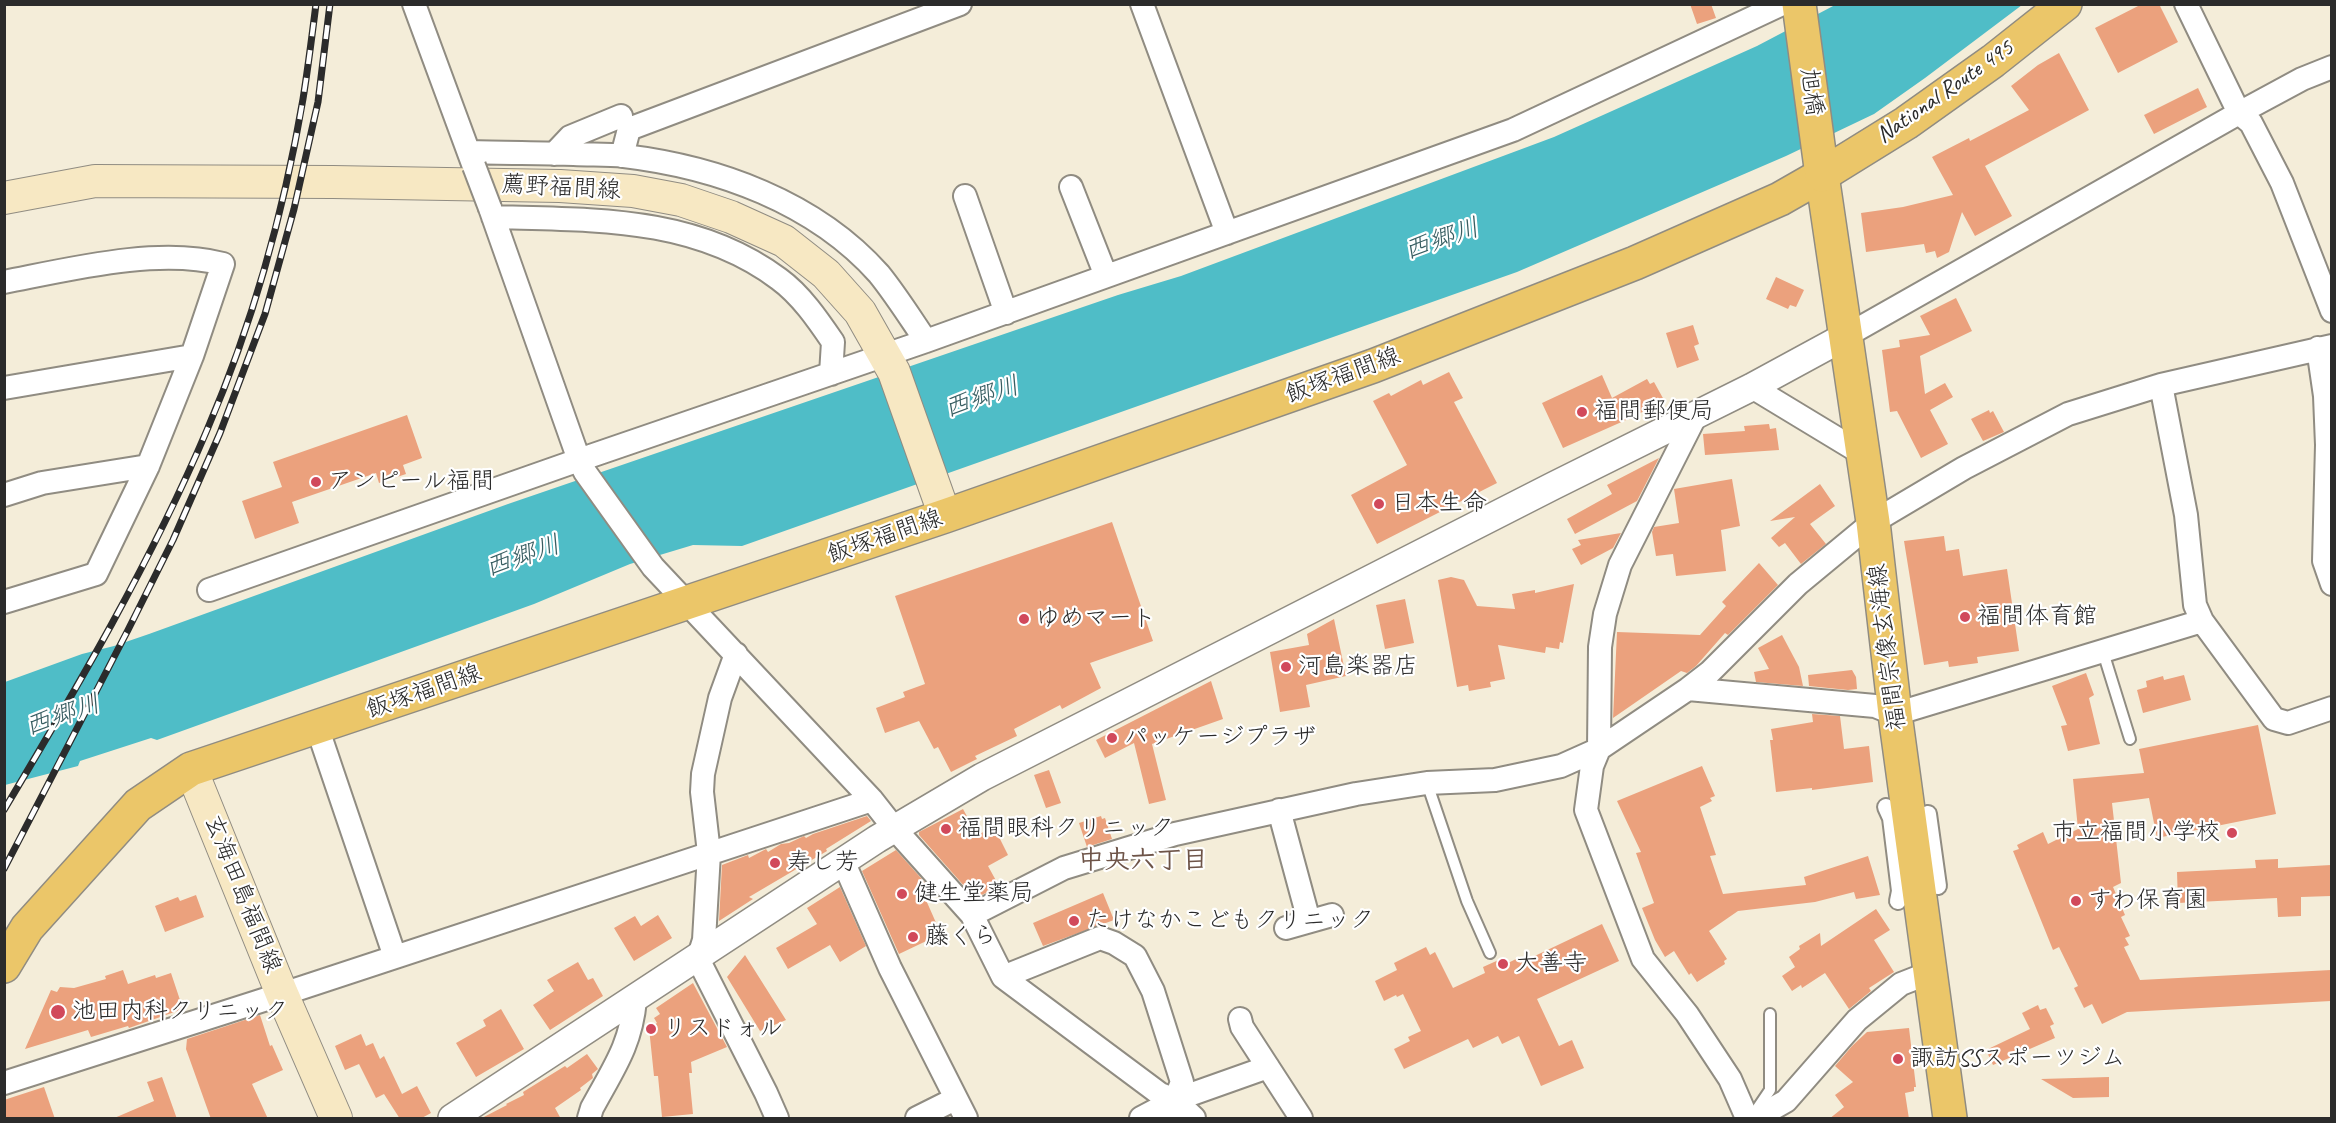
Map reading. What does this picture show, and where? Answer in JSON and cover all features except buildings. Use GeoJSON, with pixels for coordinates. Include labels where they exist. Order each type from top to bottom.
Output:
{"type":"FeatureCollection","features":[{"type":"Feature","properties":{"kind":"main road","name":"National Route 495"},"geometry":{"type":"LineString","coordinates":[[1821,167],[1906,123],[1993,61],[2065,4]]}},
{"type":"Feature","properties":{"kind":"main road","name":"旭橋"},"geometry":{"type":"LineString","coordinates":[[1794,12],[1821,167]]}},
{"type":"Feature","properties":{"kind":"main road","name":"福間宗像玄海線"},"geometry":{"type":"LineString","coordinates":[[1821,167],[1844,337],[1873,522],[1895,714],[1950,1119]]}},
{"type":"Feature","properties":{"kind":"main road","name":"飯塚福間線"},"geometry":{"type":"LineString","coordinates":[[4,966],[27,928],[138,805],[191,769],[687,603],[941,505],[1373,366],[1635,263],[1780,199],[1821,167]]}},
{"type":"Feature","properties":{"kind":"main road","name":"薦野福間線"},"geometry":{"type":"LineString","coordinates":[[4,198],[95,181],[560,186],[633,191],[681,200],[731,217],[784,241],[826,274],[860,312],[890,363],[941,505]]}},
{"type":"Feature","properties":{"kind":"main road","name":"玄海田島福間線"},"geometry":{"type":"LineString","coordinates":[[191,769],[282,994],[336,1119]]}},
{"type":"Feature","properties":{"kind":"street"},"geometry":{"type":"LineString","coordinates":[[414,4],[582,466],[653,567],[872,800],[972,915],[1003,976],[1160,1094],[1175,1109],[1194,1119]]}},
{"type":"Feature","properties":{"kind":"street"},"geometry":{"type":"LineString","coordinates":[[554,154],[570,137],[916,4]]}},
{"type":"Feature","properties":{"kind":"street"},"geometry":{"type":"LineString","coordinates":[[615,155],[629,129],[960,4]]}},
{"type":"Feature","properties":{"kind":"street"},"geometry":{"type":"LineString","coordinates":[[1142,4],[1227,232]]}},
{"type":"Feature","properties":{"kind":"street"},"geometry":{"type":"LineString","coordinates":[[2186,4],[2239,113],[2251,123],[2282,183],[2331,311]]}},
{"type":"Feature","properties":{"kind":"street"},"geometry":{"type":"LineString","coordinates":[[209,590],[582,466],[831,374],[890,363],[926,341],[1513,130],[1794,12]]}},
{"type":"Feature","properties":{"kind":"street"},"geometry":{"type":"LineString","coordinates":[[452,1119],[894,828],[1003,766],[1752,387],[2239,113],[2302,79],[2331,67]]}},
{"type":"Feature","properties":{"kind":"street"},"geometry":{"type":"LineString","coordinates":[[615,155],[621,116]]}},
{"type":"Feature","properties":{"kind":"street"},"geometry":{"type":"LineString","coordinates":[[471,159],[554,154],[615,155],[679,165],[774,196],[853,248],[879,275],[926,341]]}},
{"type":"Feature","properties":{"kind":"street"},"geometry":{"type":"LineString","coordinates":[[1071,187],[1106,276]]}},
{"type":"Feature","properties":{"kind":"street"},"geometry":{"type":"LineString","coordinates":[[965,196],[1006,313]]}},
{"type":"Feature","properties":{"kind":"street"},"geometry":{"type":"LineString","coordinates":[[491,213],[637,223],[685,234],[739,254],[781,280],[815,316],[833,342],[831,374]]}},
{"type":"Feature","properties":{"kind":"street"},"geometry":{"type":"LineString","coordinates":[[4,282],[160,257],[204,259],[223,264],[192,356],[148,466],[96,574],[4,602]]}},
{"type":"Feature","properties":{"kind":"street"},"geometry":{"type":"LineString","coordinates":[[972,915],[1064,867],[1175,834],[1356,794],[1427,783],[1495,780],[1561,765],[1599,749],[1688,689],[1710,672],[1798,584],[1873,522],[1964,468],[2068,414],[2161,385],[2325,347],[2327,445],[2324,561],[2331,584]]}},
{"type":"Feature","properties":{"kind":"street"},"geometry":{"type":"LineString","coordinates":[[4,387],[192,356]]}},
{"type":"Feature","properties":{"kind":"street"},"geometry":{"type":"LineString","coordinates":[[2161,385],[2186,515],[2195,605],[2202,621],[2274,718],[2288,723],[2331,708]]}},
{"type":"Feature","properties":{"kind":"street"},"geometry":{"type":"LineString","coordinates":[[1752,387],[1861,453]]}},
{"type":"Feature","properties":{"kind":"street"},"geometry":{"type":"LineString","coordinates":[[1697,413],[1620,565],[1605,614],[1600,647],[1599,749],[1592,766],[1586,810],[1643,958],[1687,1014],[1730,1079],[1749,1119]]}},
{"type":"Feature","properties":{"kind":"street"},"geometry":{"type":"LineString","coordinates":[[4,495],[42,483],[148,466]]}},
{"type":"Feature","properties":{"kind":"street"},"geometry":{"type":"LineString","coordinates":[[1688,689],[1875,706],[1895,714],[2202,621]]}},
{"type":"Feature","properties":{"kind":"street"},"geometry":{"type":"LineString","coordinates":[[736,654],[720,698],[703,774],[702,792],[709,854],[704,940],[698,959],[777,1119]]}},
{"type":"Feature","properties":{"kind":"street"},"geometry":{"type":"LineString","coordinates":[[317,727],[395,957]]}},
{"type":"Feature","properties":{"kind":"street"},"geometry":{"type":"LineString","coordinates":[[4,1083],[872,800]]}},
{"type":"Feature","properties":{"kind":"street"},"geometry":{"type":"LineString","coordinates":[[1886,807],[1891,818],[1896,854],[1900,891],[1898,901]]}},
{"type":"Feature","properties":{"kind":"street"},"geometry":{"type":"LineString","coordinates":[[1279,810],[1309,921]]}},
{"type":"Feature","properties":{"kind":"street"},"geometry":{"type":"LineString","coordinates":[[1928,814],[1938,886]]}},
{"type":"Feature","properties":{"kind":"street"},"geometry":{"type":"LineString","coordinates":[[1896,854],[1933,849]]}},
{"type":"Feature","properties":{"kind":"street"},"geometry":{"type":"LineString","coordinates":[[843,861],[895,978],[961,1109],[917,1119]]}},
{"type":"Feature","properties":{"kind":"street"},"geometry":{"type":"LineString","coordinates":[[1286,928],[1332,915]]}},
{"type":"Feature","properties":{"kind":"street"},"geometry":{"type":"LineString","coordinates":[[1003,976],[1100,938],[1114,943],[1135,956],[1153,991],[1182,1082],[1175,1109]]}},
{"type":"Feature","properties":{"kind":"street"},"geometry":{"type":"LineString","coordinates":[[1756,1119],[1786,1101],[1857,1020],[1901,984],[1929,973]]}},
{"type":"Feature","properties":{"kind":"street"},"geometry":{"type":"LineString","coordinates":[[589,1119],[592,1108],[627,1043],[633,1023],[635,999]]}},
{"type":"Feature","properties":{"kind":"street"},"geometry":{"type":"LineString","coordinates":[[1240,1019],[1242,1027],[1301,1119]]}},
{"type":"Feature","properties":{"kind":"street"},"geometry":{"type":"LineString","coordinates":[[1141,1119],[1175,1109],[1268,1067]]}},
{"type":"Feature","properties":{"kind":"lane"},"geometry":{"type":"LineString","coordinates":[[2103,652],[2130,739]]}},
{"type":"Feature","properties":{"kind":"lane"},"geometry":{"type":"LineString","coordinates":[[1427,783],[1467,902],[1490,953]]}},
{"type":"Feature","properties":{"kind":"lane"},"geometry":{"type":"LineString","coordinates":[[1749,1119],[1770,1090],[1770,1014]]}},
{"type":"Feature","properties":{"kind":"water","name":"西郷川"},"geometry":{"type":"Polygon","coordinates":[[[1835,5],[2022,5],[1874,114],[1786,156],[1517,272],[742,546],[693,545],[630,564],[534,604],[157,740],[151,738],[80,761],[78,766],[5,785],[5,682],[82,654],[149,634],[508,504],[1118,295],[1181,276],[1554,137],[1757,46],[1835,5]]]}},
{"type":"Feature","properties":{"kind":"railway"},"geometry":{"type":"LineString","coordinates":[[4,810],[138,576],[185,479],[223,390],[252,309],[276,225],[303,99],[316,4]]}},
{"type":"Feature","properties":{"kind":"railway"},"geometry":{"type":"LineString","coordinates":[[4,869],[173,540],[220,433],[265,314],[294,209],[318,102],[330,4]]}},
{"type":"Feature","properties":{"kind":"place","name":"福間郵便局"},"geometry":{"type":"Point","coordinates":[1582,412]}},
{"type":"Feature","properties":{"kind":"place","name":"アンピール福間"},"geometry":{"type":"Point","coordinates":[316,482]}},
{"type":"Feature","properties":{"kind":"place","name":"日本生命"},"geometry":{"type":"Point","coordinates":[1379,504]}},
{"type":"Feature","properties":{"kind":"place","name":"福間体育館"},"geometry":{"type":"Point","coordinates":[1965,617]}},
{"type":"Feature","properties":{"kind":"place","name":"ゆめマート"},"geometry":{"type":"Point","coordinates":[1024,619]}},
{"type":"Feature","properties":{"kind":"place","name":"河島楽器店"},"geometry":{"type":"Point","coordinates":[1286,667]}},
{"type":"Feature","properties":{"kind":"place","name":"パッケージプラザ"},"geometry":{"type":"Point","coordinates":[1112,738]}},
{"type":"Feature","properties":{"kind":"place","name":"福間眼科クリニック"},"geometry":{"type":"Point","coordinates":[946,829]}},
{"type":"Feature","properties":{"kind":"place","name":"市立福間小学校"},"geometry":{"type":"Point","coordinates":[2232,833]}},
{"type":"Feature","properties":{"kind":"place","name":"寿し芳"},"geometry":{"type":"Point","coordinates":[775,863]}},
{"type":"Feature","properties":{"kind":"place","name":"健生堂薬局"},"geometry":{"type":"Point","coordinates":[902,894]}},
{"type":"Feature","properties":{"kind":"place","name":"すわ保育園"},"geometry":{"type":"Point","coordinates":[2076,901]}},
{"type":"Feature","properties":{"kind":"place","name":"たけなかこどもクリニック"},"geometry":{"type":"Point","coordinates":[1074,921]}},
{"type":"Feature","properties":{"kind":"place","name":"藤くら"},"geometry":{"type":"Point","coordinates":[913,937]}},
{"type":"Feature","properties":{"kind":"place","name":"大善寺"},"geometry":{"type":"Point","coordinates":[1503,964]}},
{"type":"Feature","properties":{"kind":"place","name":"池田内科クリニック"},"geometry":{"type":"Point","coordinates":[58,1012]}},
{"type":"Feature","properties":{"kind":"place","name":"リスドォル"},"geometry":{"type":"Point","coordinates":[651,1029]}},
{"type":"Feature","properties":{"kind":"place","name":"諏訪SSスポーツジム"},"geometry":{"type":"Point","coordinates":[1898,1059]}},
{"type":"Feature","properties":{"kind":"district","name":"中央六丁目"},"geometry":{"type":"Point","coordinates":[1143,861]}}]}
